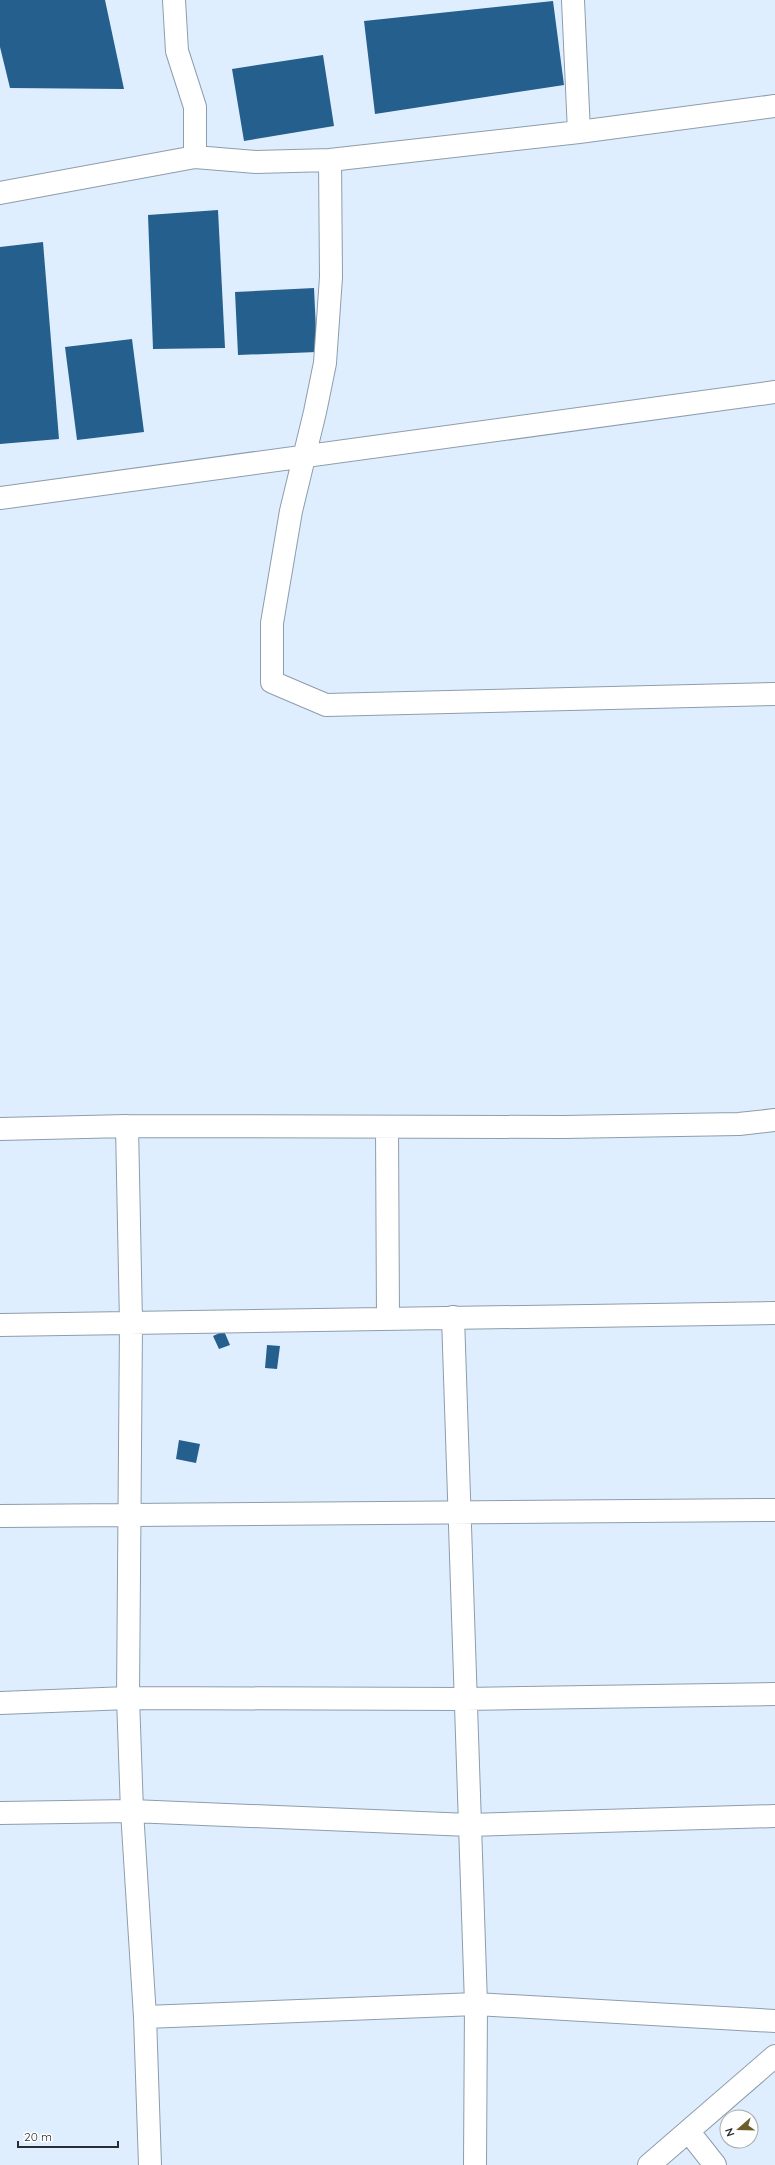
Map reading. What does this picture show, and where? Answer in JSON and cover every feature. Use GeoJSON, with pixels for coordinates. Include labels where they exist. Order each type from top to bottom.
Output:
{"type":"FeatureCollection","features":[{"type":"Feature","properties":{"kind":"street"},"geometry":{"type":"LineString","coordinates":[[174,0],[177,51],[196,107],[196,157]]}},
{"type":"Feature","properties":{"kind":"street"},"geometry":{"type":"LineString","coordinates":[[573,0],[579,132]]}},
{"type":"Feature","properties":{"kind":"street"},"geometry":{"type":"LineString","coordinates":[[0,193],[196,157],[256,162],[330,160],[579,132],[775,106]]}},
{"type":"Feature","properties":{"kind":"street"},"geometry":{"type":"LineString","coordinates":[[330,160],[330,299],[325,362],[291,511],[272,623],[272,682],[326,705],[775,694]]}},
{"type":"Feature","properties":{"kind":"street"},"geometry":{"type":"LineString","coordinates":[[0,498],[304,458],[775,392]]}},
{"type":"Feature","properties":{"kind":"street"},"geometry":{"type":"LineString","coordinates":[[0,1129],[127,1126],[563,1127],[739,1124],[775,1120]]}},
{"type":"Feature","properties":{"kind":"street"},"geometry":{"type":"LineString","coordinates":[[127,1126],[131,1323],[128,1698],[132,1811],[145,2018],[150,2165]]}},
{"type":"Feature","properties":{"kind":"street"},"geometry":{"type":"LineString","coordinates":[[387,1127],[388,1318]]}},
{"type":"Feature","properties":{"kind":"street"},"geometry":{"type":"LineString","coordinates":[[0,1325],[775,1313]]}},
{"type":"Feature","properties":{"kind":"street"},"geometry":{"type":"LineString","coordinates":[[453,1317],[476,2004],[475,2165]]}},
{"type":"Feature","properties":{"kind":"street"},"geometry":{"type":"LineString","coordinates":[[0,1516],[775,1510]]}},
{"type":"Feature","properties":{"kind":"street"},"geometry":{"type":"LineString","coordinates":[[0,1703],[128,1698],[466,1699],[775,1694]]}},
{"type":"Feature","properties":{"kind":"street"},"geometry":{"type":"LineString","coordinates":[[0,1813],[132,1811],[470,1825],[775,1816]]}},
{"type":"Feature","properties":{"kind":"street"},"geometry":{"type":"LineString","coordinates":[[145,2018],[476,2004],[775,2021]]}},
{"type":"Feature","properties":{"kind":"street"},"geometry":{"type":"LineString","coordinates":[[650,2165],[775,2056]]}},
{"type":"Feature","properties":{"kind":"street"},"geometry":{"type":"LineString","coordinates":[[689,2132],[715,2165]]}},
{"type":"Feature","properties":{"kind":"building"},"geometry":{"type":"Polygon","coordinates":[[[0,0],[105,0],[124,89],[10,88],[0,47],[0,0]]]}},
{"type":"Feature","properties":{"kind":"building"},"geometry":{"type":"Polygon","coordinates":[[[553,1],[564,85],[375,114],[364,21],[553,1]]]}},
{"type":"Feature","properties":{"kind":"building"},"geometry":{"type":"Polygon","coordinates":[[[323,55],[334,126],[244,141],[232,69],[323,55]]]}},
{"type":"Feature","properties":{"kind":"building"},"geometry":{"type":"Polygon","coordinates":[[[218,210],[225,348],[153,349],[148,215],[218,210]]]}},
{"type":"Feature","properties":{"kind":"building"},"geometry":{"type":"Polygon","coordinates":[[[43,242],[59,439],[0,444],[0,247],[43,242]]]}},
{"type":"Feature","properties":{"kind":"building"},"geometry":{"type":"Polygon","coordinates":[[[314,288],[317,352],[238,355],[235,292],[314,288]]]}},
{"type":"Feature","properties":{"kind":"building"},"geometry":{"type":"Polygon","coordinates":[[[132,339],[144,432],[77,440],[65,347],[132,339]]]}},
{"type":"Feature","properties":{"kind":"building"},"geometry":{"type":"Polygon","coordinates":[[[224,1331],[230,1345],[219,1349],[213,1336],[224,1331]]]}},
{"type":"Feature","properties":{"kind":"building"},"geometry":{"type":"Polygon","coordinates":[[[267,1345],[280,1346],[277,1369],[265,1368],[267,1345]]]}},
{"type":"Feature","properties":{"kind":"building"},"geometry":{"type":"Polygon","coordinates":[[[179,1440],[200,1444],[196,1463],[176,1459],[179,1440]]]}}]}
